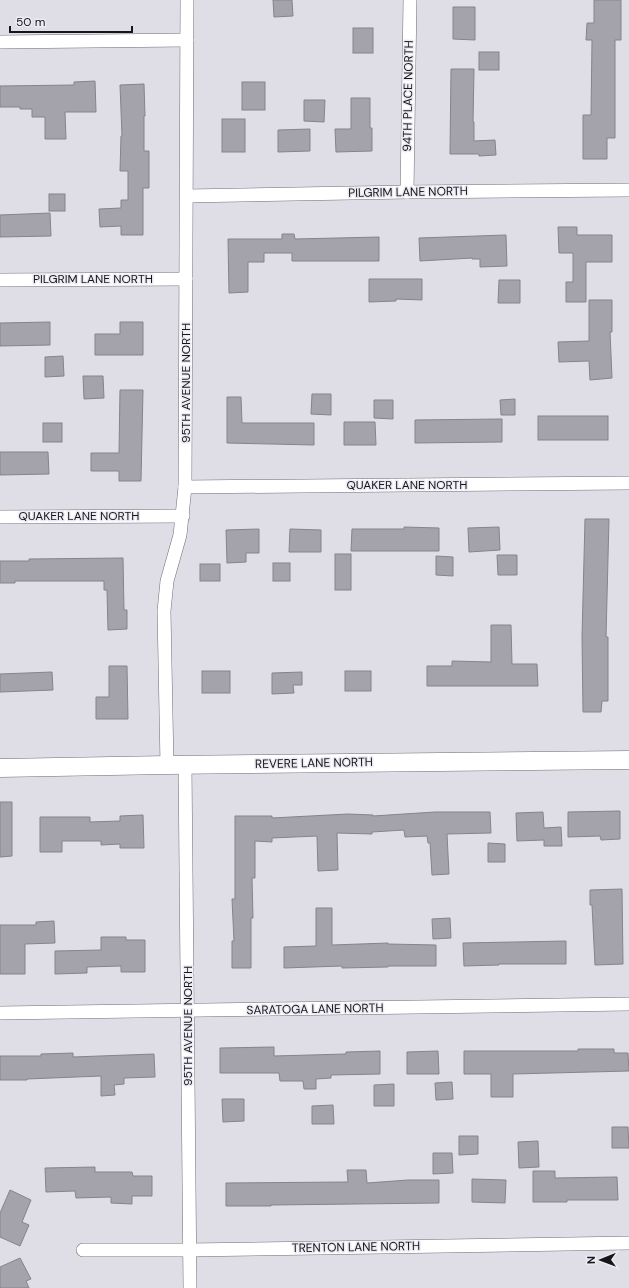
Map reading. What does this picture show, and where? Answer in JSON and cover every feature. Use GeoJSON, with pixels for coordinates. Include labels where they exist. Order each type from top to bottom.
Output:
{"type":"FeatureCollection","features":[{"type":"Feature","properties":{"kind":"street","name":"95TH AVENUE NORTH"},"geometry":{"type":"LineString","coordinates":[[166,765],[164,610],[167,581],[180,535],[186,487],[187,0]]}},
{"type":"Feature","properties":{"kind":"street","name":"94TH PLACE NORTH"},"geometry":{"type":"LineString","coordinates":[[407,192],[410,0]]}},
{"type":"Feature","properties":{"kind":"street"},"geometry":{"type":"LineString","coordinates":[[0,42],[187,40]]}},
{"type":"Feature","properties":{"kind":"street","name":"PILGRIM LANE NORTH"},"geometry":{"type":"LineString","coordinates":[[187,196],[629,190]]}},
{"type":"Feature","properties":{"kind":"street","name":"PILGRIM LANE NORTH"},"geometry":{"type":"LineString","coordinates":[[0,280],[186,279]]}},
{"type":"Feature","properties":{"kind":"street","name":"QUAKER LANE NORTH"},"geometry":{"type":"LineString","coordinates":[[186,487],[629,483]]}},
{"type":"Feature","properties":{"kind":"street","name":"QUAKER LANE NORTH"},"geometry":{"type":"LineString","coordinates":[[0,517],[183,516]]}},
{"type":"Feature","properties":{"kind":"street","name":"REVERE LANE NORTH"},"geometry":{"type":"LineString","coordinates":[[0,768],[629,760]]}},
{"type":"Feature","properties":{"kind":"street","name":"95TH AVENUE NORTH"},"geometry":{"type":"LineString","coordinates":[[185,765],[190,1288]]}},
{"type":"Feature","properties":{"kind":"street","name":"SARATOGA LANE NORTH"},"geometry":{"type":"LineString","coordinates":[[0,1013],[629,1004]]}},
{"type":"Feature","properties":{"kind":"street","name":"TRENTON LANE NORTH"},"geometry":{"type":"LineString","coordinates":[[83,1250],[189,1250],[629,1243]]}},
{"type":"Feature","properties":{"kind":"building"},"geometry":{"type":"Polygon","coordinates":[[[273,0],[292,0],[293,16],[274,17],[273,0]]]}},
{"type":"Feature","properties":{"kind":"building"},"geometry":{"type":"Polygon","coordinates":[[[594,0],[621,0],[621,40],[615,40],[615,138],[607,138],[607,159],[583,159],[583,115],[591,115],[592,40],[586,40],[587,23],[594,23],[594,0]]]}},
{"type":"Feature","properties":{"kind":"building"},"geometry":{"type":"Polygon","coordinates":[[[453,7],[475,7],[475,40],[453,39],[453,7]]]}},
{"type":"Feature","properties":{"kind":"building"},"geometry":{"type":"Polygon","coordinates":[[[353,28],[373,28],[373,53],[353,53],[353,28]]]}},
{"type":"Feature","properties":{"kind":"building"},"geometry":{"type":"Polygon","coordinates":[[[479,52],[499,52],[499,70],[479,70],[479,52]]]}},
{"type":"Feature","properties":{"kind":"building"},"geometry":{"type":"Polygon","coordinates":[[[451,69],[474,69],[474,141],[495,140],[496,155],[479,156],[479,154],[450,154],[451,69]]]}},
{"type":"Feature","properties":{"kind":"building"},"geometry":{"type":"Polygon","coordinates":[[[95,81],[96,112],[65,112],[66,139],[45,139],[45,117],[32,117],[32,109],[20,109],[20,107],[0,107],[0,86],[74,85],[74,82],[95,81]]]}},
{"type":"Feature","properties":{"kind":"building"},"geometry":{"type":"Polygon","coordinates":[[[242,82],[265,82],[265,110],[242,110],[242,82]]]}},
{"type":"Feature","properties":{"kind":"building"},"geometry":{"type":"Polygon","coordinates":[[[144,84],[144,151],[149,151],[149,188],[143,188],[143,235],[121,235],[121,226],[100,227],[99,209],[121,208],[121,200],[128,200],[128,171],[120,171],[122,136],[120,85],[144,84]]]}},
{"type":"Feature","properties":{"kind":"building"},"geometry":{"type":"Polygon","coordinates":[[[351,98],[370,98],[372,151],[336,152],[335,129],[351,129],[351,98]]]}},
{"type":"Feature","properties":{"kind":"building"},"geometry":{"type":"Polygon","coordinates":[[[304,100],[325,100],[324,122],[304,121],[304,100]]]}},
{"type":"Feature","properties":{"kind":"building"},"geometry":{"type":"Polygon","coordinates":[[[222,119],[245,119],[245,152],[222,152],[222,119]]]}},
{"type":"Feature","properties":{"kind":"building"},"geometry":{"type":"Polygon","coordinates":[[[310,129],[310,151],[278,152],[278,130],[310,129]]]}},
{"type":"Feature","properties":{"kind":"building"},"geometry":{"type":"Polygon","coordinates":[[[49,194],[65,194],[65,211],[49,211],[49,194]]]}},
{"type":"Feature","properties":{"kind":"building"},"geometry":{"type":"Polygon","coordinates":[[[50,213],[51,236],[0,237],[0,215],[50,213]]]}},
{"type":"Feature","properties":{"kind":"building"},"geometry":{"type":"Polygon","coordinates":[[[558,227],[577,227],[577,235],[612,235],[612,262],[586,262],[586,302],[566,302],[566,282],[573,282],[573,253],[559,253],[558,227]]]}},
{"type":"Feature","properties":{"kind":"building"},"geometry":{"type":"Polygon","coordinates":[[[282,234],[294,234],[295,239],[379,237],[379,261],[292,261],[292,253],[264,253],[264,262],[248,262],[248,292],[229,293],[228,239],[282,239],[282,234]]]}},
{"type":"Feature","properties":{"kind":"building"},"geometry":{"type":"Polygon","coordinates":[[[506,235],[507,266],[480,267],[480,259],[472,258],[420,261],[419,238],[506,235]]]}},
{"type":"Feature","properties":{"kind":"building"},"geometry":{"type":"Polygon","coordinates":[[[369,279],[422,279],[422,300],[396,299],[396,301],[369,302],[369,279]]]}},
{"type":"Feature","properties":{"kind":"building"},"geometry":{"type":"Polygon","coordinates":[[[499,280],[520,280],[520,303],[498,303],[499,280]]]}},
{"type":"Feature","properties":{"kind":"building"},"geometry":{"type":"Polygon","coordinates":[[[589,300],[612,300],[612,332],[610,332],[612,378],[590,380],[589,361],[559,362],[558,342],[589,341],[589,300]]]}},
{"type":"Feature","properties":{"kind":"building"},"geometry":{"type":"Polygon","coordinates":[[[50,322],[50,345],[0,346],[0,323],[50,322]]]}},
{"type":"Feature","properties":{"kind":"building"},"geometry":{"type":"Polygon","coordinates":[[[120,322],[143,322],[143,355],[95,355],[95,334],[120,334],[120,322]]]}},
{"type":"Feature","properties":{"kind":"building"},"geometry":{"type":"Polygon","coordinates":[[[63,356],[64,376],[45,377],[45,357],[63,356]]]}},
{"type":"Feature","properties":{"kind":"building"},"geometry":{"type":"Polygon","coordinates":[[[83,376],[103,376],[104,398],[84,399],[83,376]]]}},
{"type":"Feature","properties":{"kind":"building"},"geometry":{"type":"Polygon","coordinates":[[[120,390],[143,390],[141,481],[119,481],[119,471],[91,471],[91,453],[119,453],[120,390]]]}},
{"type":"Feature","properties":{"kind":"building"},"geometry":{"type":"Polygon","coordinates":[[[312,394],[331,394],[331,415],[311,414],[312,394]]]}},
{"type":"Feature","properties":{"kind":"building"},"geometry":{"type":"Polygon","coordinates":[[[227,397],[241,397],[242,423],[314,423],[314,445],[227,443],[227,397]]]}},
{"type":"Feature","properties":{"kind":"building"},"geometry":{"type":"Polygon","coordinates":[[[515,399],[515,415],[501,415],[500,400],[515,399]]]}},
{"type":"Feature","properties":{"kind":"building"},"geometry":{"type":"Polygon","coordinates":[[[374,400],[393,400],[393,419],[374,418],[374,400]]]}},
{"type":"Feature","properties":{"kind":"building"},"geometry":{"type":"Polygon","coordinates":[[[538,416],[608,416],[608,440],[538,440],[538,416]]]}},
{"type":"Feature","properties":{"kind":"building"},"geometry":{"type":"Polygon","coordinates":[[[502,419],[502,442],[415,443],[415,420],[502,419]]]}},
{"type":"Feature","properties":{"kind":"building"},"geometry":{"type":"Polygon","coordinates":[[[344,422],[375,422],[376,445],[344,445],[344,422]]]}},
{"type":"Feature","properties":{"kind":"building"},"geometry":{"type":"Polygon","coordinates":[[[43,423],[62,423],[62,442],[43,442],[43,423]]]}},
{"type":"Feature","properties":{"kind":"building"},"geometry":{"type":"Polygon","coordinates":[[[0,452],[48,452],[49,474],[0,475],[0,452]]]}},
{"type":"Feature","properties":{"kind":"building"},"geometry":{"type":"Polygon","coordinates":[[[585,519],[609,519],[606,637],[608,637],[608,701],[602,701],[601,712],[583,712],[582,637],[585,519]]]}},
{"type":"Feature","properties":{"kind":"building"},"geometry":{"type":"Polygon","coordinates":[[[404,527],[439,528],[439,551],[351,551],[352,529],[404,529],[404,527]]]}},
{"type":"Feature","properties":{"kind":"building"},"geometry":{"type":"Polygon","coordinates":[[[499,527],[500,550],[469,552],[468,528],[499,527]]]}},
{"type":"Feature","properties":{"kind":"building"},"geometry":{"type":"Polygon","coordinates":[[[259,529],[259,553],[246,553],[246,562],[227,563],[226,530],[259,529]]]}},
{"type":"Feature","properties":{"kind":"building"},"geometry":{"type":"Polygon","coordinates":[[[290,529],[321,530],[321,552],[289,552],[290,529]]]}},
{"type":"Feature","properties":{"kind":"building"},"geometry":{"type":"Polygon","coordinates":[[[335,554],[351,554],[351,590],[335,590],[335,554]]]}},
{"type":"Feature","properties":{"kind":"building"},"geometry":{"type":"Polygon","coordinates":[[[497,555],[517,555],[517,575],[498,575],[497,555]]]}},
{"type":"Feature","properties":{"kind":"building"},"geometry":{"type":"Polygon","coordinates":[[[436,556],[453,557],[453,576],[436,575],[436,556]]]}},
{"type":"Feature","properties":{"kind":"building"},"geometry":{"type":"Polygon","coordinates":[[[123,558],[124,610],[127,610],[127,629],[108,630],[107,590],[104,590],[104,581],[15,581],[15,583],[0,583],[0,561],[29,561],[29,559],[123,558]]]}},
{"type":"Feature","properties":{"kind":"building"},"geometry":{"type":"Polygon","coordinates":[[[273,563],[290,563],[290,581],[273,581],[273,563]]]}},
{"type":"Feature","properties":{"kind":"building"},"geometry":{"type":"Polygon","coordinates":[[[200,564],[220,564],[220,581],[200,581],[200,564]]]}},
{"type":"Feature","properties":{"kind":"building"},"geometry":{"type":"Polygon","coordinates":[[[491,625],[511,625],[512,664],[537,664],[538,686],[427,686],[427,666],[452,666],[452,661],[491,662],[491,625]]]}},
{"type":"Feature","properties":{"kind":"building"},"geometry":{"type":"Polygon","coordinates":[[[109,666],[127,666],[128,719],[96,719],[96,697],[109,697],[109,666]]]}},
{"type":"Feature","properties":{"kind":"building"},"geometry":{"type":"Polygon","coordinates":[[[202,671],[230,671],[230,693],[202,693],[202,671]]]}},
{"type":"Feature","properties":{"kind":"building"},"geometry":{"type":"Polygon","coordinates":[[[345,671],[371,671],[371,691],[345,691],[345,671]]]}},
{"type":"Feature","properties":{"kind":"building"},"geometry":{"type":"Polygon","coordinates":[[[52,672],[53,690],[0,692],[0,674],[52,672]]]}},
{"type":"Feature","properties":{"kind":"building"},"geometry":{"type":"Polygon","coordinates":[[[302,672],[302,685],[293,685],[294,693],[272,694],[272,673],[302,672]]]}},
{"type":"Feature","properties":{"kind":"building"},"geometry":{"type":"Polygon","coordinates":[[[0,802],[12,802],[12,856],[0,857],[0,802]]]}},
{"type":"Feature","properties":{"kind":"building"},"geometry":{"type":"Polygon","coordinates":[[[620,811],[620,839],[601,840],[600,836],[568,837],[568,812],[620,811]]]}},
{"type":"Feature","properties":{"kind":"building"},"geometry":{"type":"Polygon","coordinates":[[[435,812],[490,812],[491,833],[447,834],[449,874],[432,875],[430,843],[428,843],[427,836],[405,837],[404,830],[372,832],[372,834],[337,833],[338,870],[318,871],[317,836],[272,838],[272,842],[255,841],[255,878],[252,878],[253,918],[251,918],[251,968],[232,968],[232,941],[234,941],[232,899],[235,899],[235,816],[272,816],[272,818],[348,814],[373,816],[435,812]]]}},
{"type":"Feature","properties":{"kind":"building"},"geometry":{"type":"Polygon","coordinates":[[[543,812],[544,828],[561,827],[562,846],[544,846],[544,840],[517,841],[516,813],[543,812]]]}},
{"type":"Feature","properties":{"kind":"building"},"geometry":{"type":"Polygon","coordinates":[[[143,815],[144,848],[120,848],[120,844],[101,845],[101,841],[62,841],[62,852],[40,852],[40,817],[90,817],[90,822],[120,821],[120,816],[143,815]]]}},
{"type":"Feature","properties":{"kind":"building"},"geometry":{"type":"Polygon","coordinates":[[[488,843],[505,844],[505,862],[488,862],[488,843]]]}},
{"type":"Feature","properties":{"kind":"building"},"geometry":{"type":"Polygon","coordinates":[[[622,889],[623,964],[595,965],[590,890],[622,889]]]}},
{"type":"Feature","properties":{"kind":"building"},"geometry":{"type":"Polygon","coordinates":[[[316,908],[332,908],[332,945],[388,943],[436,945],[436,966],[342,968],[342,966],[284,968],[284,947],[316,946],[316,908]]]}},
{"type":"Feature","properties":{"kind":"building"},"geometry":{"type":"Polygon","coordinates":[[[450,918],[451,938],[433,939],[432,919],[450,918]]]}},
{"type":"Feature","properties":{"kind":"building"},"geometry":{"type":"Polygon","coordinates":[[[54,921],[55,943],[25,944],[25,974],[0,974],[0,925],[36,925],[36,922],[54,921]]]}},
{"type":"Feature","properties":{"kind":"building"},"geometry":{"type":"Polygon","coordinates":[[[101,937],[126,937],[126,940],[145,940],[145,972],[121,972],[121,966],[87,967],[87,973],[55,974],[55,951],[101,950],[101,937]]]}},
{"type":"Feature","properties":{"kind":"building"},"geometry":{"type":"Polygon","coordinates":[[[566,941],[566,964],[499,964],[464,966],[463,943],[566,941]]]}},
{"type":"Feature","properties":{"kind":"building"},"geometry":{"type":"Polygon","coordinates":[[[274,1047],[274,1056],[346,1054],[346,1052],[380,1051],[380,1074],[331,1075],[331,1078],[316,1079],[316,1089],[304,1089],[303,1081],[280,1081],[279,1073],[220,1073],[220,1048],[274,1047]]]}},
{"type":"Feature","properties":{"kind":"building"},"geometry":{"type":"Polygon","coordinates":[[[578,1049],[614,1049],[614,1053],[628,1053],[629,1071],[513,1074],[513,1097],[491,1097],[491,1074],[464,1074],[464,1051],[578,1051],[578,1049]]]}},
{"type":"Feature","properties":{"kind":"building"},"geometry":{"type":"Polygon","coordinates":[[[438,1051],[439,1074],[407,1074],[407,1052],[438,1051]]]}},
{"type":"Feature","properties":{"kind":"building"},"geometry":{"type":"Polygon","coordinates":[[[73,1053],[73,1057],[154,1054],[155,1077],[124,1078],[124,1084],[114,1085],[115,1095],[101,1096],[101,1076],[0,1080],[0,1056],[41,1056],[41,1054],[73,1053]]]}},
{"type":"Feature","properties":{"kind":"building"},"geometry":{"type":"Polygon","coordinates":[[[452,1082],[453,1099],[436,1100],[435,1083],[452,1082]]]}},
{"type":"Feature","properties":{"kind":"building"},"geometry":{"type":"Polygon","coordinates":[[[394,1084],[394,1106],[374,1106],[374,1085],[394,1084]]]}},
{"type":"Feature","properties":{"kind":"building"},"geometry":{"type":"Polygon","coordinates":[[[222,1099],[244,1099],[244,1121],[223,1122],[222,1099]]]}},
{"type":"Feature","properties":{"kind":"building"},"geometry":{"type":"Polygon","coordinates":[[[333,1105],[334,1124],[312,1124],[312,1106],[333,1105]]]}},
{"type":"Feature","properties":{"kind":"building"},"geometry":{"type":"Polygon","coordinates":[[[612,1127],[628,1127],[629,1148],[612,1148],[612,1127]]]}},
{"type":"Feature","properties":{"kind":"building"},"geometry":{"type":"Polygon","coordinates":[[[459,1136],[478,1136],[478,1154],[459,1155],[459,1136]]]}},
{"type":"Feature","properties":{"kind":"building"},"geometry":{"type":"Polygon","coordinates":[[[538,1141],[539,1167],[519,1168],[518,1142],[538,1141]]]}},
{"type":"Feature","properties":{"kind":"building"},"geometry":{"type":"Polygon","coordinates":[[[433,1153],[452,1153],[453,1173],[433,1174],[433,1153]]]}},
{"type":"Feature","properties":{"kind":"building"},"geometry":{"type":"Polygon","coordinates":[[[95,1167],[95,1172],[132,1172],[133,1176],[152,1176],[152,1196],[132,1196],[132,1204],[111,1203],[111,1197],[76,1198],[75,1191],[46,1192],[45,1168],[95,1167]]]}},
{"type":"Feature","properties":{"kind":"building"},"geometry":{"type":"Polygon","coordinates":[[[347,1170],[366,1170],[367,1183],[408,1180],[439,1180],[439,1203],[226,1206],[226,1183],[348,1182],[347,1170]]]}},
{"type":"Feature","properties":{"kind":"building"},"geometry":{"type":"Polygon","coordinates":[[[533,1171],[555,1171],[555,1178],[617,1177],[618,1200],[533,1202],[533,1171]]]}},
{"type":"Feature","properties":{"kind":"building"},"geometry":{"type":"Polygon","coordinates":[[[472,1179],[506,1180],[505,1203],[472,1202],[472,1179]]]}},
{"type":"Feature","properties":{"kind":"building"},"geometry":{"type":"Polygon","coordinates":[[[10,1190],[31,1200],[22,1222],[29,1225],[20,1246],[0,1237],[0,1213],[10,1190]]]}},
{"type":"Feature","properties":{"kind":"building"},"geometry":{"type":"Polygon","coordinates":[[[20,1258],[31,1279],[26,1281],[29,1288],[0,1288],[0,1267],[20,1258]]]}}]}
